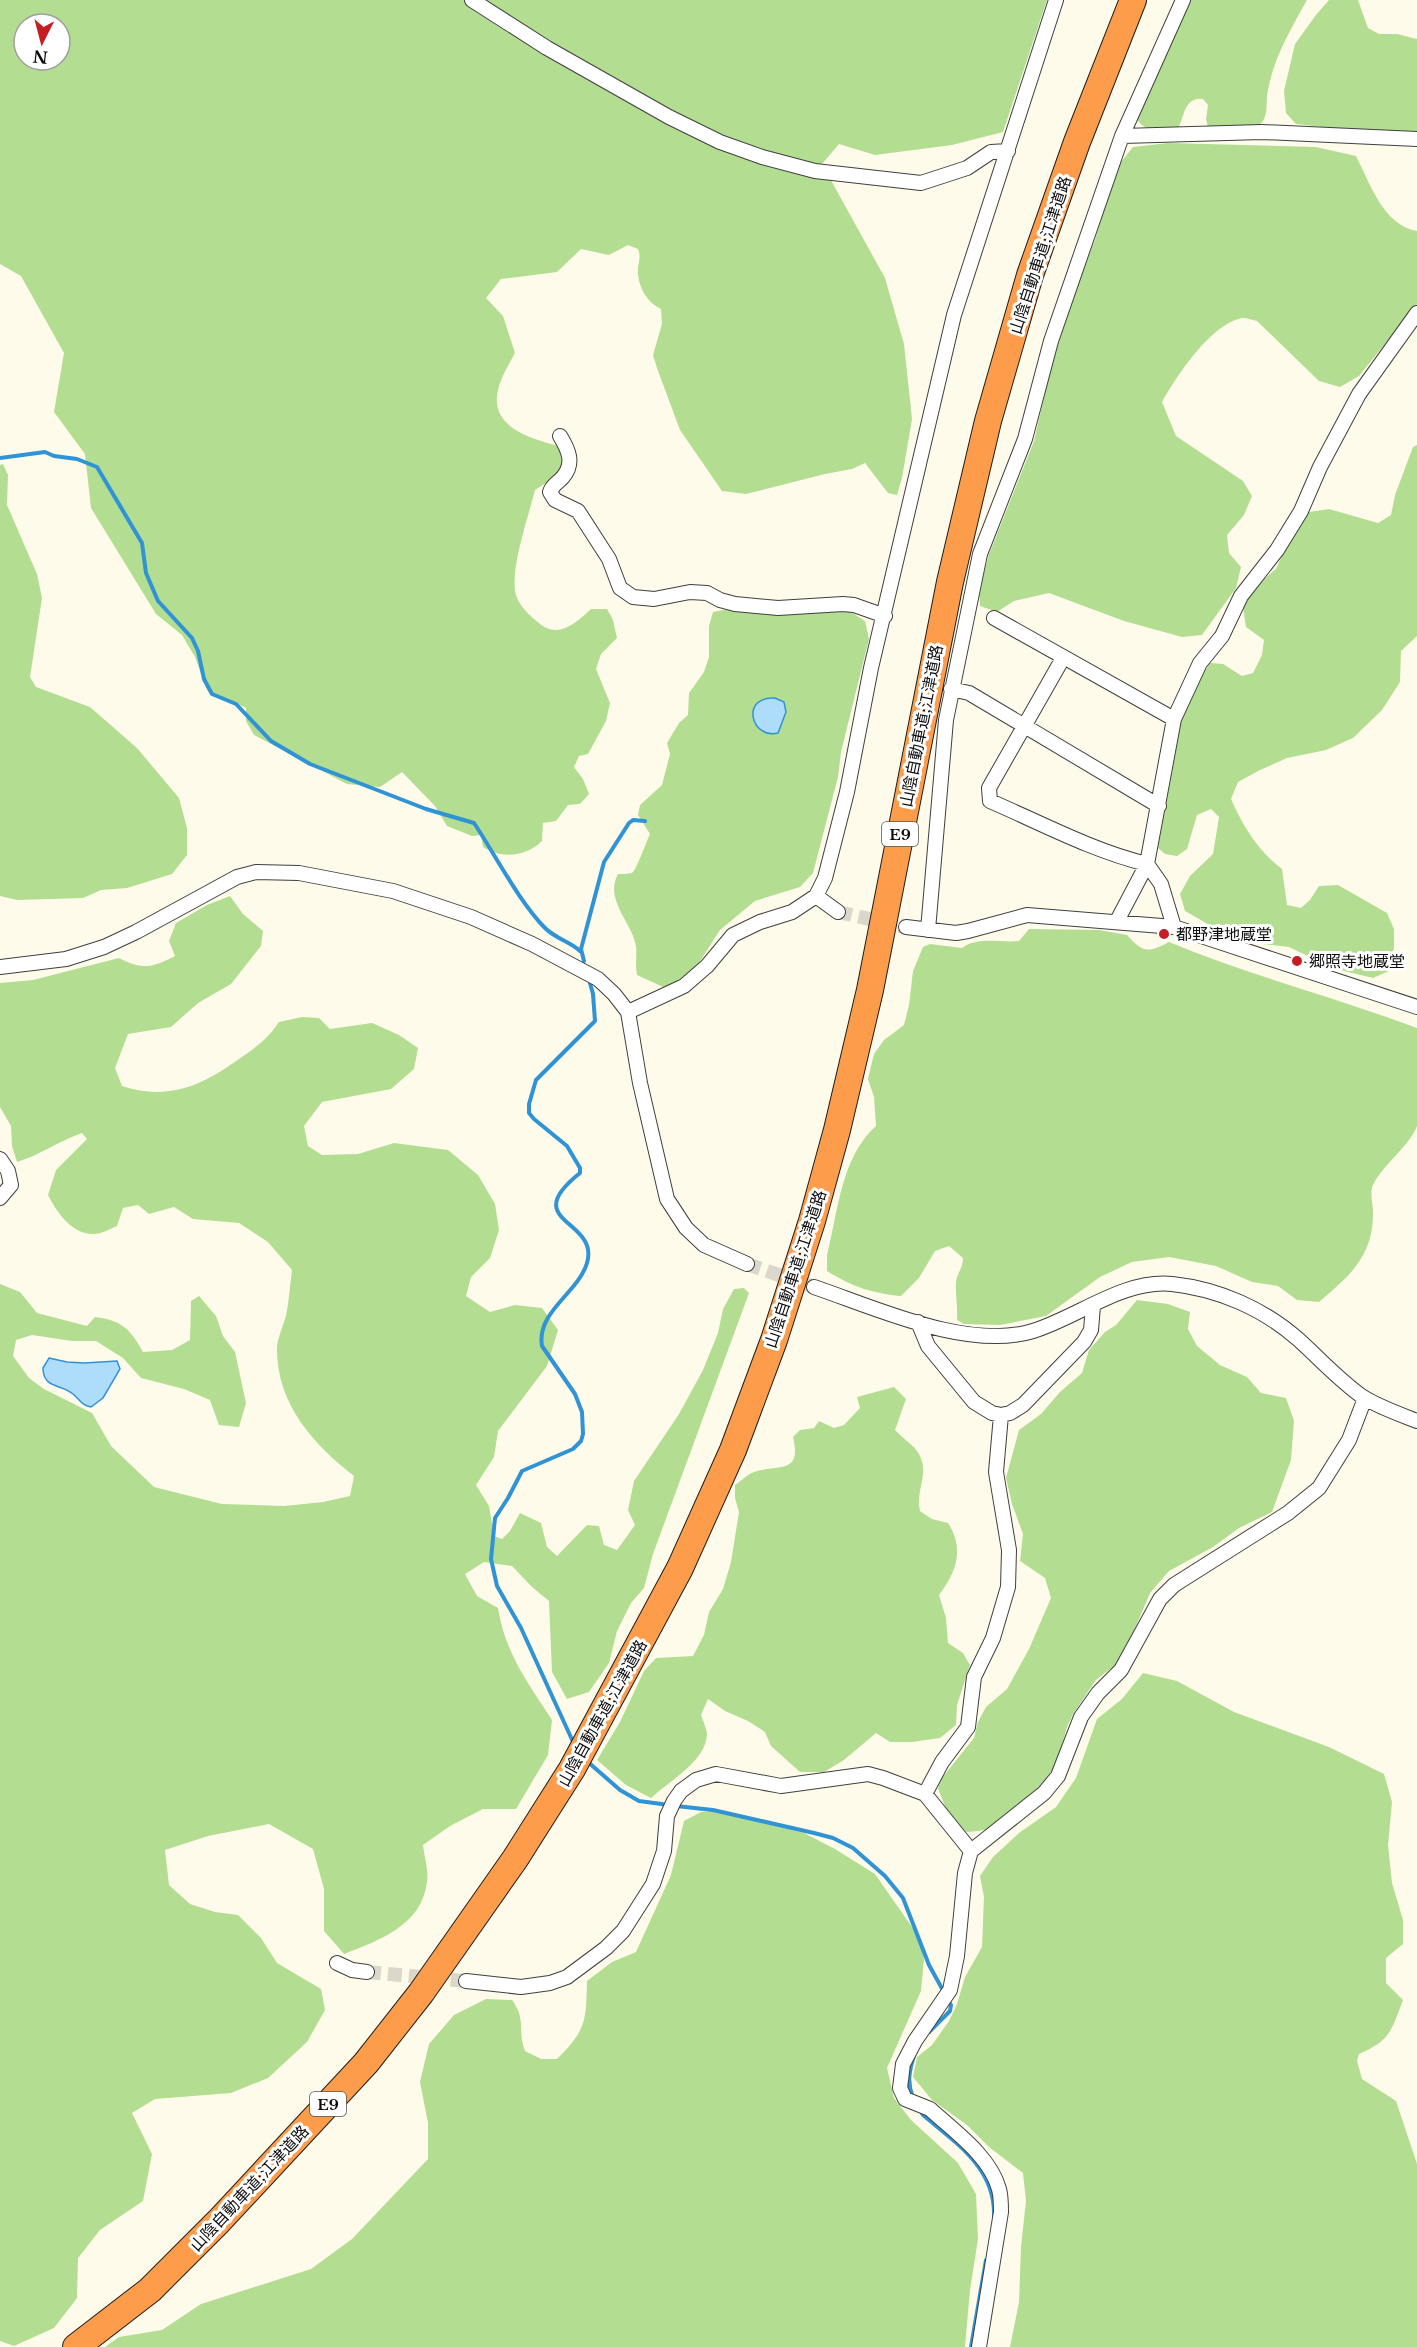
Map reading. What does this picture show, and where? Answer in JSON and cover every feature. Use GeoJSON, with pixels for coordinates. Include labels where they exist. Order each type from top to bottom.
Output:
{"type":"FeatureCollection","features":[{"type":"Feature","properties":{"kind":"highway","name":"山陰自動車道;江津道路"},"geometry":{"type":"LineString","coordinates":[[76,2347],[150,2290],[219,2221],[366,2062],[421,1993],[515,1859],[572,1769],[680,1568],[733,1450],[774,1340],[812,1221],[837,1130],[870,990],[950,582],[988,421],[1030,275],[1077,142],[1133,0]]}},
{"type":"Feature","properties":{"kind":"street"},"geometry":{"type":"LineString","coordinates":[[472,0],[547,48],[669,117],[720,142],[762,157],[815,171],[921,183],[967,168],[990,152],[1008,151]]}},
{"type":"Feature","properties":{"kind":"street"},"geometry":{"type":"LineString","coordinates":[[628,1012],[684,986],[707,966],[733,935],[760,922],[792,912],[816,896],[825,878],[847,792],[871,668],[954,315],[1056,0]]}},
{"type":"Feature","properties":{"kind":"street"},"geometry":{"type":"LineString","coordinates":[[927,930],[946,720],[980,554],[1025,439],[1051,341],[1122,136],[1183,0]]}},
{"type":"Feature","properties":{"kind":"street"},"geometry":{"type":"LineString","coordinates":[[1122,136],[1262,132],[1417,139]]}},
{"type":"Feature","properties":{"kind":"street"},"geometry":{"type":"LineString","coordinates":[[1117,921],[1147,864],[1174,719],[1200,663],[1222,636],[1241,596],[1278,550],[1301,511],[1320,467],[1359,394],[1417,313]]}},
{"type":"Feature","properties":{"kind":"street"},"geometry":{"type":"LineString","coordinates":[[560,436],[570,455],[569,468],[550,492],[555,501],[578,511],[609,559],[620,588],[628,595],[654,599],[690,592],[706,593],[735,604],[778,608],[843,604],[854,605],[885,616]]}},
{"type":"Feature","properties":{"kind":"street"},"geometry":{"type":"LineString","coordinates":[[994,618],[1174,719]]}},
{"type":"Feature","properties":{"kind":"street"},"geometry":{"type":"LineString","coordinates":[[1063,658],[989,789],[990,801],[1060,832],[1147,864],[1161,884],[1174,927]]}},
{"type":"Feature","properties":{"kind":"street"},"geometry":{"type":"LineString","coordinates":[[951,690],[969,693],[1159,806]]}},
{"type":"Feature","properties":{"kind":"street"},"geometry":{"type":"LineString","coordinates":[[0,967],[66,959],[104,947],[237,877],[256,872],[283,871],[393,891],[471,916],[532,944],[598,979],[614,994],[628,1012],[636,1064],[667,1199],[686,1228],[704,1245],[747,1264]]}},
{"type":"Feature","properties":{"kind":"street"},"geometry":{"type":"LineString","coordinates":[[816,896],[838,912]]}},
{"type":"Feature","properties":{"kind":"street"},"geometry":{"type":"LineString","coordinates":[[906,927],[969,931],[1027,915],[1174,927],[1417,1007]]}},
{"type":"Feature","properties":{"kind":"street"},"geometry":{"type":"LineString","coordinates":[[0,1159],[8,1171],[11,1185],[0,1198]]}},
{"type":"Feature","properties":{"kind":"street"},"geometry":{"type":"LineString","coordinates":[[814,1287],[918,1322],[973,1336],[1012,1336],[1033,1331],[1127,1289],[1147,1284],[1171,1284],[1226,1296],[1274,1319],[1346,1384],[1365,1398],[1417,1421]]}},
{"type":"Feature","properties":{"kind":"street"},"geometry":{"type":"LineString","coordinates":[[918,1322],[928,1346],[974,1402],[992,1413],[1001,1415],[1010,1413],[1023,1405],[1084,1342],[1091,1330],[1092,1306]]}},
{"type":"Feature","properties":{"kind":"street"},"geometry":{"type":"LineString","coordinates":[[979,2347],[1001,2212],[999,2190],[991,2170],[976,2152],[930,2109],[905,2099],[900,2088],[903,2064],[923,2027],[947,1996],[957,1956],[965,1873],[971,1851],[1044,1793],[1058,1776],[1081,1717],[1098,1693],[1121,1670],[1160,1599],[1174,1585],[1288,1513],[1319,1488],[1349,1440],[1365,1398]]}},
{"type":"Feature","properties":{"kind":"street"},"geometry":{"type":"LineString","coordinates":[[925,1794],[942,1762],[968,1726],[974,1677],[993,1638],[1008,1587],[1009,1550],[996,1472],[1001,1415]]}},
{"type":"Feature","properties":{"kind":"street"},"geometry":{"type":"LineString","coordinates":[[466,1981],[521,1987],[550,1983],[567,1977],[606,1948],[623,1931],[653,1884],[662,1860],[672,1805],[681,1791],[696,1780],[716,1774],[781,1786],[868,1774],[883,1778],[925,1794],[971,1851]]}},
{"type":"Feature","properties":{"kind":"street"},"geometry":{"type":"LineString","coordinates":[[337,1963],[352,1970],[368,1972]]}},
{"type":"Feature","properties":{"kind":"green space"},"geometry":{"type":"Polygon","coordinates":[[[0,0],[1047,0],[1003,132],[952,145],[875,155],[839,144],[822,164],[885,278],[904,344],[912,419],[897,495],[888,493],[865,463],[852,469],[746,494],[722,491],[680,430],[657,368],[653,355],[662,324],[661,309],[651,302],[641,287],[638,274],[640,256],[638,249],[628,245],[609,255],[581,249],[557,272],[501,279],[486,298],[503,316],[515,353],[499,386],[498,408],[502,417],[517,431],[558,446],[564,456],[564,467],[557,476],[535,490],[517,558],[515,585],[517,599],[532,617],[546,628],[553,630],[573,624],[591,609],[607,609],[613,620],[617,638],[601,654],[596,669],[610,703],[606,721],[588,754],[579,756],[574,767],[583,779],[589,794],[580,804],[568,805],[556,821],[543,823],[542,841],[521,853],[506,855],[490,851],[483,847],[481,835],[472,836],[447,826],[435,806],[402,772],[380,787],[347,784],[254,735],[246,721],[246,708],[207,690],[195,657],[182,635],[156,614],[91,508],[85,454],[54,412],[64,353],[21,276],[0,264],[0,0]]]}},
{"type":"Feature","properties":{"kind":"green space"},"geometry":{"type":"Polygon","coordinates":[[[1188,0],[1307,0],[1279,55],[1268,90],[1265,118],[1254,128],[1241,130],[1208,127],[1206,119],[1208,105],[1203,99],[1193,100],[1190,103],[1179,127],[1173,129],[1150,130],[1136,118],[1188,0]]]}},
{"type":"Feature","properties":{"kind":"green space"},"geometry":{"type":"Polygon","coordinates":[[[1329,0],[1358,0],[1368,28],[1379,34],[1397,34],[1417,39],[1417,131],[1349,130],[1296,124],[1286,113],[1284,91],[1295,44],[1329,0]]]}},
{"type":"Feature","properties":{"kind":"green space"},"geometry":{"type":"Polygon","coordinates":[[[1168,143],[1316,147],[1356,156],[1372,190],[1386,212],[1395,221],[1417,231],[1417,304],[1359,376],[1340,387],[1319,381],[1257,321],[1243,318],[1231,322],[1207,340],[1176,379],[1162,402],[1176,436],[1243,481],[1252,496],[1244,515],[1227,535],[1229,553],[1241,567],[1236,588],[1202,635],[1182,637],[1124,621],[1049,593],[1014,601],[997,612],[980,606],[979,592],[988,557],[1034,441],[1066,315],[1095,240],[1117,167],[1133,147],[1168,143]]]}},
{"type":"Feature","properties":{"kind":"green space"},"geometry":{"type":"Polygon","coordinates":[[[1417,445],[1417,636],[1401,651],[1400,682],[1382,710],[1353,738],[1326,750],[1287,758],[1260,770],[1238,782],[1231,799],[1252,837],[1282,869],[1287,905],[1301,908],[1310,900],[1319,886],[1338,885],[1387,913],[1394,929],[1394,947],[1389,971],[1373,978],[1324,964],[1289,947],[1255,943],[1220,931],[1185,911],[1180,894],[1190,876],[1213,854],[1219,817],[1211,809],[1197,815],[1187,849],[1177,856],[1165,854],[1158,848],[1182,717],[1202,675],[1210,663],[1223,664],[1242,676],[1253,673],[1262,655],[1264,640],[1246,627],[1243,608],[1251,590],[1276,569],[1291,536],[1309,512],[1329,509],[1378,523],[1391,515],[1395,495],[1413,447],[1417,445]]]}},
{"type":"Feature","properties":{"kind":"green space"},"geometry":{"type":"Polygon","coordinates":[[[3,464],[8,475],[7,505],[37,574],[42,598],[30,677],[36,687],[90,707],[137,748],[179,798],[187,828],[187,855],[172,874],[127,888],[101,890],[83,898],[17,900],[0,896],[0,465],[3,464]]]}},
{"type":"Feature","properties":{"kind":"green space"},"geometry":{"type":"Polygon","coordinates":[[[728,609],[851,612],[865,621],[869,639],[841,752],[838,777],[813,873],[800,887],[755,901],[720,930],[695,969],[673,985],[663,987],[637,975],[634,937],[616,902],[615,884],[618,874],[632,873],[650,834],[638,815],[640,805],[662,785],[670,754],[667,743],[679,723],[688,715],[689,693],[704,672],[709,657],[709,626],[713,612],[728,609]]]}},
{"type":"Feature","properties":{"kind":"green space"},"geometry":{"type":"Polygon","coordinates":[[[230,896],[243,914],[263,931],[261,946],[231,984],[198,1003],[171,1027],[128,1034],[115,1068],[122,1086],[154,1092],[184,1088],[198,1083],[225,1069],[256,1047],[279,1022],[302,1017],[319,1018],[330,1029],[372,1023],[399,1035],[418,1048],[414,1069],[391,1089],[322,1102],[304,1126],[308,1146],[322,1155],[358,1154],[394,1143],[448,1150],[478,1175],[495,1204],[499,1230],[490,1258],[471,1277],[466,1296],[490,1312],[515,1305],[542,1308],[558,1330],[547,1366],[498,1431],[494,1457],[476,1485],[489,1506],[494,1536],[502,1539],[510,1531],[520,1513],[541,1523],[547,1547],[557,1556],[587,1525],[599,1526],[604,1545],[617,1550],[635,1525],[628,1510],[634,1481],[679,1414],[703,1370],[718,1333],[723,1309],[734,1289],[744,1288],[749,1293],[653,1554],[644,1588],[631,1603],[617,1631],[609,1663],[589,1692],[567,1699],[552,1672],[549,1601],[512,1566],[484,1562],[465,1574],[477,1596],[498,1608],[501,1624],[512,1653],[526,1680],[552,1720],[548,1755],[516,1809],[483,1809],[450,1826],[423,1845],[427,1882],[417,1909],[408,1920],[385,1936],[344,1954],[324,1931],[324,1889],[313,1849],[269,1824],[208,1836],[165,1850],[169,1885],[190,1904],[215,1912],[238,1915],[261,1938],[277,1963],[321,1989],[325,2010],[307,2042],[268,2078],[231,2093],[155,2099],[132,2113],[152,2154],[143,2201],[100,2230],[78,2258],[77,2298],[54,2328],[14,2346],[0,2341],[0,1284],[20,1292],[37,1313],[87,1326],[95,1317],[119,1324],[130,1332],[143,1352],[172,1350],[190,1340],[191,1301],[199,1296],[216,1316],[223,1336],[235,1352],[246,1403],[239,1427],[219,1425],[210,1400],[184,1389],[141,1378],[123,1358],[96,1341],[72,1341],[32,1335],[16,1340],[13,1356],[29,1378],[44,1389],[92,1413],[111,1446],[154,1487],[222,1504],[284,1506],[323,1502],[350,1496],[354,1476],[324,1450],[299,1420],[283,1386],[278,1367],[277,1347],[286,1316],[292,1270],[268,1242],[239,1223],[193,1219],[174,1207],[149,1214],[138,1205],[123,1208],[117,1226],[97,1234],[79,1231],[60,1215],[48,1195],[56,1170],[87,1139],[82,1133],[17,1162],[12,1146],[11,1126],[0,1107],[0,983],[33,980],[119,958],[141,966],[160,963],[175,956],[169,941],[176,923],[207,905],[230,896]]]}},
{"type":"Feature","properties":{"kind":"green space"},"geometry":{"type":"Polygon","coordinates":[[[1029,929],[1099,930],[1127,935],[1137,945],[1146,949],[1156,948],[1169,942],[1417,1028],[1417,1126],[1373,1185],[1371,1192],[1372,1231],[1363,1255],[1349,1275],[1319,1302],[1297,1300],[1278,1286],[1252,1282],[1216,1266],[1169,1257],[1132,1262],[1100,1277],[1046,1316],[1000,1325],[964,1324],[957,1320],[956,1286],[963,1258],[949,1246],[935,1251],[919,1278],[901,1296],[862,1288],[827,1271],[827,1255],[848,1169],[864,1139],[876,1126],[874,1097],[868,1079],[874,1054],[884,1040],[904,1025],[913,971],[923,947],[930,944],[962,948],[982,941],[1019,941],[1029,929]]]}},
{"type":"Feature","properties":{"kind":"green space"},"geometry":{"type":"Polygon","coordinates":[[[1137,1300],[1168,1304],[1190,1312],[1188,1329],[1197,1346],[1220,1365],[1247,1377],[1261,1393],[1286,1398],[1294,1421],[1291,1460],[1272,1512],[1239,1528],[1213,1547],[1169,1571],[1150,1593],[1127,1647],[1115,1665],[1096,1680],[1073,1714],[1057,1763],[1041,1787],[995,1827],[967,1832],[960,1828],[946,1809],[938,1788],[942,1778],[974,1738],[978,1722],[986,1707],[1007,1689],[1029,1649],[1051,1598],[1045,1578],[1020,1561],[1023,1534],[1012,1504],[1006,1478],[1019,1430],[1041,1414],[1060,1392],[1082,1373],[1089,1350],[1105,1332],[1116,1325],[1137,1300]]]}},
{"type":"Feature","properties":{"kind":"green space"},"geometry":{"type":"Polygon","coordinates":[[[894,1387],[906,1399],[895,1430],[917,1451],[922,1462],[920,1511],[932,1519],[948,1523],[956,1542],[954,1569],[939,1595],[946,1618],[948,1643],[963,1653],[970,1665],[957,1705],[956,1725],[940,1738],[912,1742],[890,1742],[876,1733],[844,1760],[824,1772],[800,1772],[771,1746],[765,1732],[748,1721],[725,1711],[708,1699],[701,1715],[707,1733],[705,1743],[694,1761],[651,1798],[626,1785],[597,1760],[620,1722],[644,1671],[656,1658],[693,1656],[704,1635],[709,1612],[723,1589],[731,1562],[739,1512],[735,1498],[735,1485],[754,1472],[791,1463],[795,1449],[793,1437],[800,1430],[814,1428],[819,1421],[834,1428],[844,1425],[860,1408],[857,1397],[894,1387]]]}},
{"type":"Feature","properties":{"kind":"green space"},"geometry":{"type":"Polygon","coordinates":[[[1143,1673],[1177,1681],[1234,1712],[1329,1747],[1384,1774],[1392,1802],[1388,1845],[1392,1883],[1403,1920],[1403,1944],[1386,1958],[1386,1983],[1403,2000],[1396,2020],[1384,2039],[1359,2054],[1357,2061],[1362,2079],[1396,2101],[1417,2164],[1417,2347],[1010,2347],[1019,2302],[1021,2247],[1026,2201],[1023,2173],[989,2147],[967,2125],[932,2100],[913,2077],[917,2057],[932,2045],[949,2021],[965,1977],[982,1947],[984,1897],[980,1876],[993,1857],[1019,1833],[1056,1807],[1076,1778],[1097,1719],[1122,1699],[1143,1673]]]}},
{"type":"Feature","properties":{"kind":"green space"},"geometry":{"type":"Polygon","coordinates":[[[716,1811],[804,1833],[835,1849],[875,1874],[919,1937],[924,1959],[921,1991],[887,2068],[894,2098],[911,2120],[958,2163],[976,2194],[978,2239],[970,2290],[965,2347],[105,2347],[119,2337],[162,2330],[201,2304],[311,2269],[352,2239],[428,2159],[428,2123],[420,2082],[429,2044],[454,2015],[486,1999],[512,2000],[521,2020],[525,2051],[541,2059],[557,2059],[574,2040],[583,2024],[587,1981],[612,1962],[636,1952],[671,1875],[684,1821],[701,1812],[716,1811]]]}},
{"type":"Feature","properties":{"kind":"water"},"geometry":{"type":"Polygon","coordinates":[[[775,698],[784,702],[786,712],[778,733],[769,733],[761,730],[756,724],[753,710],[764,699],[775,698]]]}},
{"type":"Feature","properties":{"kind":"water"},"geometry":{"type":"Polygon","coordinates":[[[49,1358],[84,1363],[117,1361],[120,1369],[103,1398],[91,1407],[83,1404],[69,1391],[46,1380],[43,1368],[49,1358]]]}},
{"type":"Feature","properties":{"kind":"waterway"},"geometry":{"type":"LineString","coordinates":[[0,458],[45,452],[54,456],[77,459],[97,467],[142,543],[146,573],[158,601],[192,638],[198,651],[204,679],[212,694],[236,704],[271,741],[310,764],[426,809],[474,823],[535,917],[549,932],[580,951]]}},
{"type":"Feature","properties":{"kind":"waterway"},"geometry":{"type":"LineString","coordinates":[[584,961],[581,949],[604,862],[629,823],[633,820],[645,821]]}},
{"type":"Feature","properties":{"kind":"waterway"},"geometry":{"type":"LineString","coordinates":[[574,1744],[521,1628],[497,1586],[491,1559],[495,1518],[522,1471],[573,1449],[581,1441],[583,1434],[582,1412],[575,1394],[542,1346],[545,1323],[575,1284],[587,1263],[588,1249],[583,1237],[558,1212],[556,1202],[563,1189],[580,1173],[580,1168],[567,1146],[529,1113],[529,1104],[536,1080],[595,1021],[590,983]]}},
{"type":"Feature","properties":{"kind":"waterway"},"geometry":{"type":"LineString","coordinates":[[588,1762],[620,1790],[639,1801],[669,1805]]}},
{"type":"Feature","properties":{"kind":"waterway"},"geometry":{"type":"LineString","coordinates":[[676,1806],[713,1810],[814,1833],[833,1838],[853,1848],[885,1876],[903,1898],[929,1965],[945,1994]]}},
{"type":"Feature","properties":{"kind":"waterway"},"geometry":{"type":"LineString","coordinates":[[929,2032],[950,2011],[951,2005],[948,2001]]}},
{"type":"Feature","properties":{"kind":"waterway"},"geometry":{"type":"LineString","coordinates":[[913,2098],[909,2077],[914,2056]]}},
{"type":"Feature","properties":{"kind":"waterway"},"geometry":{"type":"LineString","coordinates":[[920,2110],[972,2158],[981,2171],[993,2200],[994,2217]]}},
{"type":"Feature","properties":{"kind":"waterway"},"geometry":{"type":"LineString","coordinates":[[971,2347],[986,2260]]}},
{"type":"Feature","properties":{"kind":"tunnel"},"geometry":{"type":"LineString","coordinates":[[838,912],[906,927]]}},
{"type":"Feature","properties":{"kind":"tunnel"},"geometry":{"type":"LineString","coordinates":[[747,1264],[814,1287]]}},
{"type":"Feature","properties":{"kind":"tunnel"},"geometry":{"type":"LineString","coordinates":[[367,1972],[466,1981]]}},
{"type":"Feature","properties":{"kind":"place","name":"都野津地蔵堂"},"geometry":{"type":"Point","coordinates":[1164,934]}},
{"type":"Feature","properties":{"kind":"place","name":"郷照寺地蔵堂"},"geometry":{"type":"Point","coordinates":[1297,961]}}]}
